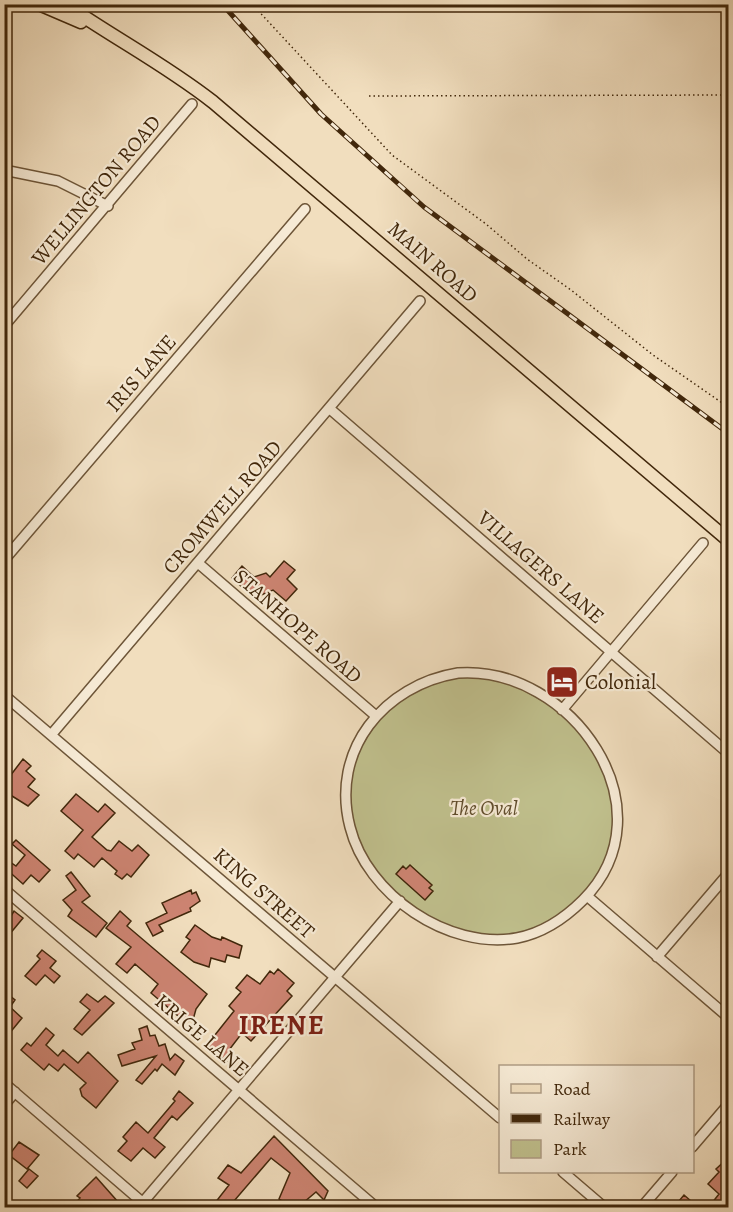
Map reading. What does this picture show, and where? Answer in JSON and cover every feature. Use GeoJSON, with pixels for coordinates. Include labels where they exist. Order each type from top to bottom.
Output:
{"type":"FeatureCollection","features":[{"type":"Feature","properties":{"kind":"main road","name":"MAIN ROAD"},"geometry":{"type":"LineString","coordinates":[[39,4],[102,30]]}},
{"type":"Feature","properties":{"kind":"main road","name":"MAIN ROAD"},"geometry":{"type":"LineString","coordinates":[[65,4],[102,30],[164,66],[213,102],[729,540]]}},
{"type":"Feature","properties":{"kind":"street","name":"WELLINGTON ROAD"},"geometry":{"type":"LineString","coordinates":[[4,326],[108,206],[192,104]]}},
{"type":"Feature","properties":{"kind":"street"},"geometry":{"type":"LineString","coordinates":[[4,170],[58,181],[108,206]]}},
{"type":"Feature","properties":{"kind":"street","name":"IRIS LANE"},"geometry":{"type":"LineString","coordinates":[[4,560],[305,209]]}},
{"type":"Feature","properties":{"kind":"street","name":"CROMWELL ROAD"},"geometry":{"type":"LineString","coordinates":[[51,735],[420,301]]}},
{"type":"Feature","properties":{"kind":"street","name":"VILLAGERS LANE"},"geometry":{"type":"LineString","coordinates":[[330,409],[729,753]]}},
{"type":"Feature","properties":{"kind":"street"},"geometry":{"type":"LineString","coordinates":[[562,710],[703,543]]}},
{"type":"Feature","properties":{"kind":"street","name":"STANHOPE ROAD"},"geometry":{"type":"LineString","coordinates":[[198,563],[376,716]]}},
{"type":"Feature","properties":{"kind":"street"},"geometry":{"type":"LineString","coordinates":[[463,672],[491,674],[511,679],[534,690],[562,710],[585,732],[600,753],[613,784],[617,807],[617,832],[609,861],[587,896],[566,916],[543,930],[515,938],[485,940],[441,928],[400,901],[379,880],[362,857],[351,831],[346,809],[351,761],[363,734],[376,716],[410,688],[429,679],[463,672]]}},
{"type":"Feature","properties":{"kind":"street","name":"KING STREET"},"geometry":{"type":"LineString","coordinates":[[4,695],[499,1116]]}},
{"type":"Feature","properties":{"kind":"street"},"geometry":{"type":"LineString","coordinates":[[657,957],[729,874]]}},
{"type":"Feature","properties":{"kind":"street","name":"KRIGE LANE"},"geometry":{"type":"LineString","coordinates":[[4,890],[377,1208]]}},
{"type":"Feature","properties":{"kind":"street"},"geometry":{"type":"LineString","coordinates":[[587,896],[729,1017]]}},
{"type":"Feature","properties":{"kind":"street"},"geometry":{"type":"LineString","coordinates":[[4,1083],[143,1206],[239,1089],[400,901]]}},
{"type":"Feature","properties":{"kind":"street"},"geometry":{"type":"LineString","coordinates":[[4,1105],[15,1092]]}},
{"type":"Feature","properties":{"kind":"street"},"geometry":{"type":"LineString","coordinates":[[694,1146],[728,1106]]}},
{"type":"Feature","properties":{"kind":"street"},"geometry":{"type":"LineString","coordinates":[[564,1173],[605,1208]]}},
{"type":"Feature","properties":{"kind":"street"},"geometry":{"type":"LineString","coordinates":[[641,1208],[671,1173]]}},
{"type":"Feature","properties":{"kind":"path"},"geometry":{"type":"LineString","coordinates":[[252,4],[392,155],[486,224],[527,259],[571,290],[653,356],[729,407]]}},
{"type":"Feature","properties":{"kind":"path"},"geometry":{"type":"LineString","coordinates":[[369,96],[729,95]]}},
{"type":"Feature","properties":{"kind":"green space","name":"The Oval"},"geometry":{"type":"Polygon","coordinates":[[[458,677],[491,677],[515,685],[564,713],[605,766],[617,830],[606,866],[567,916],[515,940],[442,929],[409,907],[362,856],[349,805],[352,771],[362,744],[379,719],[403,698],[432,683],[458,677]]]}},
{"type":"Feature","properties":{"kind":"building"},"geometry":{"type":"Polygon","coordinates":[[[284,561],[295,570],[287,579],[297,589],[286,601],[273,590],[254,598],[232,578],[242,566],[254,577],[266,573],[270,577],[284,561]]]}},
{"type":"Feature","properties":{"kind":"building"},"geometry":{"type":"Polygon","coordinates":[[[23,759],[31,766],[26,771],[35,779],[28,787],[39,795],[28,806],[12,796],[4,801],[4,793],[10,789],[4,784],[23,759]]]}},
{"type":"Feature","properties":{"kind":"building"},"geometry":{"type":"Polygon","coordinates":[[[76,794],[98,812],[105,804],[115,813],[92,837],[107,850],[111,851],[119,841],[132,851],[138,845],[149,855],[131,877],[127,874],[122,879],[115,874],[117,871],[102,858],[94,867],[78,854],[74,859],[65,851],[83,830],[61,811],[76,794]]]}},
{"type":"Feature","properties":{"kind":"building"},"geometry":{"type":"Polygon","coordinates":[[[16,840],[50,870],[39,882],[31,875],[23,884],[5,868],[10,862],[16,866],[25,855],[12,844],[16,840]]]}},
{"type":"Feature","properties":{"kind":"building"},"geometry":{"type":"Polygon","coordinates":[[[410,865],[432,885],[429,888],[433,891],[425,900],[396,874],[403,866],[406,869],[410,865]]]}},
{"type":"Feature","properties":{"kind":"building"},"geometry":{"type":"Polygon","coordinates":[[[71,872],[90,896],[82,902],[107,923],[96,937],[68,916],[72,910],[63,900],[76,890],[66,876],[71,872]]]}},
{"type":"Feature","properties":{"kind":"building"},"geometry":{"type":"Polygon","coordinates":[[[191,890],[192,894],[196,892],[200,901],[190,908],[191,911],[159,925],[163,931],[153,936],[146,923],[167,913],[162,903],[191,890]]]}},
{"type":"Feature","properties":{"kind":"building"},"geometry":{"type":"Polygon","coordinates":[[[4,910],[11,916],[14,911],[23,918],[4,941],[4,910]]]}},
{"type":"Feature","properties":{"kind":"building"},"geometry":{"type":"Polygon","coordinates":[[[120,911],[131,921],[127,926],[207,994],[196,1009],[193,1020],[184,1021],[151,993],[158,984],[135,964],[127,973],[116,964],[131,947],[106,928],[120,911]]]}},
{"type":"Feature","properties":{"kind":"building"},"geometry":{"type":"Polygon","coordinates":[[[195,925],[212,937],[221,940],[222,937],[242,946],[239,958],[227,955],[225,962],[211,958],[209,967],[194,962],[181,952],[190,940],[186,937],[195,925]]]}},
{"type":"Feature","properties":{"kind":"building"},"geometry":{"type":"Polygon","coordinates":[[[42,950],[56,961],[50,968],[60,976],[54,983],[45,975],[36,985],[25,976],[40,959],[37,956],[42,950]]]}},
{"type":"Feature","properties":{"kind":"building"},"geometry":{"type":"Polygon","coordinates":[[[278,969],[294,983],[287,991],[292,996],[251,1041],[242,1033],[229,1050],[233,1055],[227,1062],[207,1045],[234,1011],[229,1006],[241,992],[236,988],[247,975],[260,984],[270,971],[274,974],[278,969]]]}},
{"type":"Feature","properties":{"kind":"building"},"geometry":{"type":"Polygon","coordinates":[[[4,991],[15,1000],[10,1007],[22,1018],[4,1040],[4,991]]]}},
{"type":"Feature","properties":{"kind":"building"},"geometry":{"type":"Polygon","coordinates":[[[87,994],[98,1002],[105,996],[114,1003],[82,1035],[74,1029],[90,1010],[80,1002],[87,994]]]}},
{"type":"Feature","properties":{"kind":"building"},"geometry":{"type":"Polygon","coordinates":[[[147,1026],[150,1036],[155,1035],[159,1046],[165,1044],[170,1060],[175,1054],[184,1061],[175,1075],[162,1064],[142,1084],[136,1080],[156,1056],[122,1066],[118,1055],[135,1049],[132,1043],[142,1040],[139,1029],[147,1026]]]}},
{"type":"Feature","properties":{"kind":"building"},"geometry":{"type":"Polygon","coordinates":[[[46,1028],[54,1035],[46,1045],[58,1056],[63,1050],[78,1063],[88,1052],[118,1081],[96,1108],[82,1096],[80,1089],[86,1083],[64,1064],[58,1071],[49,1064],[44,1070],[21,1050],[27,1043],[31,1046],[46,1028]]]}},
{"type":"Feature","properties":{"kind":"building"},"geometry":{"type":"Polygon","coordinates":[[[179,1091],[193,1103],[177,1120],[172,1116],[154,1138],[165,1147],[155,1158],[143,1148],[131,1161],[118,1151],[127,1141],[123,1137],[136,1122],[148,1133],[175,1101],[173,1099],[179,1091]]]}},
{"type":"Feature","properties":{"kind":"building"},"geometry":{"type":"Polygon","coordinates":[[[274,1136],[328,1191],[324,1200],[316,1192],[297,1208],[276,1208],[282,1201],[279,1199],[290,1173],[271,1158],[228,1208],[211,1208],[229,1185],[218,1178],[228,1165],[241,1173],[274,1136]]]}},
{"type":"Feature","properties":{"kind":"building"},"geometry":{"type":"Polygon","coordinates":[[[19,1142],[39,1155],[27,1169],[9,1155],[19,1142]]]}},
{"type":"Feature","properties":{"kind":"building"},"geometry":{"type":"Polygon","coordinates":[[[729,1157],[729,1208],[708,1208],[719,1194],[708,1184],[719,1172],[716,1169],[729,1157]]]}},
{"type":"Feature","properties":{"kind":"building"},"geometry":{"type":"Polygon","coordinates":[[[29,1169],[38,1176],[27,1188],[19,1181],[29,1169]]]}},
{"type":"Feature","properties":{"kind":"building"},"geometry":{"type":"Polygon","coordinates":[[[96,1177],[119,1203],[114,1208],[102,1208],[96,1202],[88,1208],[71,1208],[80,1198],[77,1196],[96,1177]]]}},
{"type":"Feature","properties":{"kind":"building"},"geometry":{"type":"Polygon","coordinates":[[[684,1195],[699,1208],[673,1208],[684,1195]]]}},
{"type":"Feature","properties":{"kind":"railway"},"geometry":{"type":"LineString","coordinates":[[222,4],[321,114],[424,207],[728,433]]}},
{"type":"Feature","properties":{"kind":"place","name":"Colonial"},"geometry":{"type":"Point","coordinates":[562,682]}},
{"type":"Feature","properties":{"kind":"district","name":"IRENE"},"geometry":{"type":"Point","coordinates":[282,1025]}}]}
